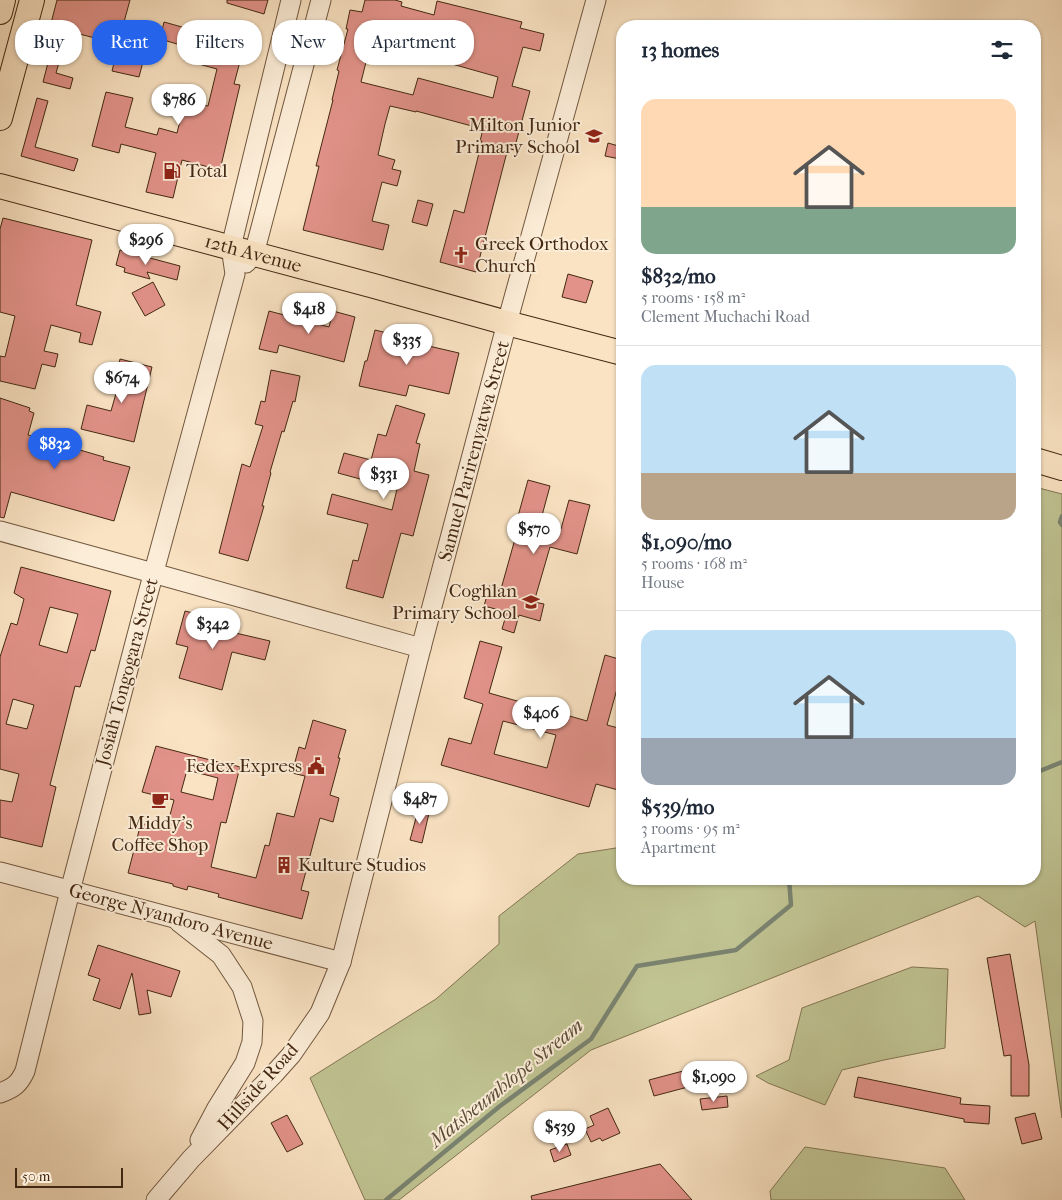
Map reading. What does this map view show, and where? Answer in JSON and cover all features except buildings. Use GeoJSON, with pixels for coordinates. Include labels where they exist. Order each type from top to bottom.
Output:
{"type":"FeatureCollection","features":[{"type":"Feature","properties":{"kind":"main road"},"geometry":{"type":"LineString","coordinates":[[0,12],[3,0]]}},
{"type":"Feature","properties":{"kind":"main road"},"geometry":{"type":"LineString","coordinates":[[0,118],[32,0]]}},
{"type":"Feature","properties":{"kind":"main road","name":"12th Avenue"},"geometry":{"type":"LineString","coordinates":[[0,186],[507,323],[616,350]]}},
{"type":"Feature","properties":{"kind":"street","name":"Josiah Tongogara Street"},"geometry":{"type":"LineString","coordinates":[[0,1094],[10,1090],[20,1082],[26,1071],[70,891],[153,573],[235,274],[230,248],[291,0]]}},
{"type":"Feature","properties":{"kind":"street","name":"Josiah Tongogara Street"},"geometry":{"type":"LineString","coordinates":[[235,274],[254,254],[321,0]]}},
{"type":"Feature","properties":{"kind":"street","name":"Samuel Parirenyatwa Street"},"geometry":{"type":"LineString","coordinates":[[341,962],[507,323],[593,1]]}},
{"type":"Feature","properties":{"kind":"street"},"geometry":{"type":"LineString","coordinates":[[0,531],[422,648]]}},
{"type":"Feature","properties":{"kind":"street","name":"George Nyandoro Avenue"},"geometry":{"type":"LineString","coordinates":[[0,872],[341,962]]}},
{"type":"Feature","properties":{"kind":"street"},"geometry":{"type":"LineString","coordinates":[[172,917],[221,955],[242,987],[253,1021],[252,1042],[245,1063],[217,1108],[191,1159]]}},
{"type":"Feature","properties":{"kind":"street","name":"Hillside Road"},"geometry":{"type":"LineString","coordinates":[[156,1200],[191,1159],[291,1054],[320,1013],[341,962]]}},
{"type":"Feature","properties":{"kind":"green space"},"geometry":{"type":"Polygon","coordinates":[[[1041,489],[1062,494],[1062,1118],[1035,921],[1025,927],[978,896],[591,1050],[399,1200],[365,1200],[310,1078],[436,999],[499,944],[499,916],[578,854],[616,848],[616,885],[1041,885],[1041,489]]]}},
{"type":"Feature","properties":{"kind":"green space"},"geometry":{"type":"Polygon","coordinates":[[[912,967],[948,969],[945,1048],[842,1070],[825,1105],[768,1083],[756,1076],[789,1060],[802,1008],[912,967]]]}},
{"type":"Feature","properties":{"kind":"green space"},"geometry":{"type":"Polygon","coordinates":[[[805,1147],[945,1168],[965,1200],[771,1200],[770,1191],[805,1147]]]}},
{"type":"Feature","properties":{"kind":"waterway","name":"Matsheumhlope Stream"},"geometry":{"type":"LineString","coordinates":[[1062,516],[1060,522],[1062,525]]}},
{"type":"Feature","properties":{"kind":"waterway","name":"Matsheumhlope Stream"},"geometry":{"type":"LineString","coordinates":[[1041,771],[1062,762]]}},
{"type":"Feature","properties":{"kind":"waterway","name":"Matsheumhlope Stream"},"geometry":{"type":"LineString","coordinates":[[386,1200],[500,1106],[591,1039],[637,966],[736,950],[791,905],[789,885]]}},
{"type":"Feature","properties":{"kind":"place","name":"Milton Junior Primary School"},"geometry":{"type":"Point","coordinates":[594,136]}},
{"type":"Feature","properties":{"kind":"place","name":"Total"},"geometry":{"type":"Point","coordinates":[172,171]}},
{"type":"Feature","properties":{"kind":"place","name":"Greek Orthodox Church"},"geometry":{"type":"Point","coordinates":[461,255]}},
{"type":"Feature","properties":{"kind":"place","name":"Coghlan Primary School"},"geometry":{"type":"Point","coordinates":[531,602]}},
{"type":"Feature","properties":{"kind":"place","name":"Fedex Express"},"geometry":{"type":"Point","coordinates":[316,766]}},
{"type":"Feature","properties":{"kind":"place","name":"Middy's Coffee Shop"},"geometry":{"type":"Point","coordinates":[160,800]}},
{"type":"Feature","properties":{"kind":"place","name":"Kulture Studios"},"geometry":{"type":"Point","coordinates":[284,865]}}]}
